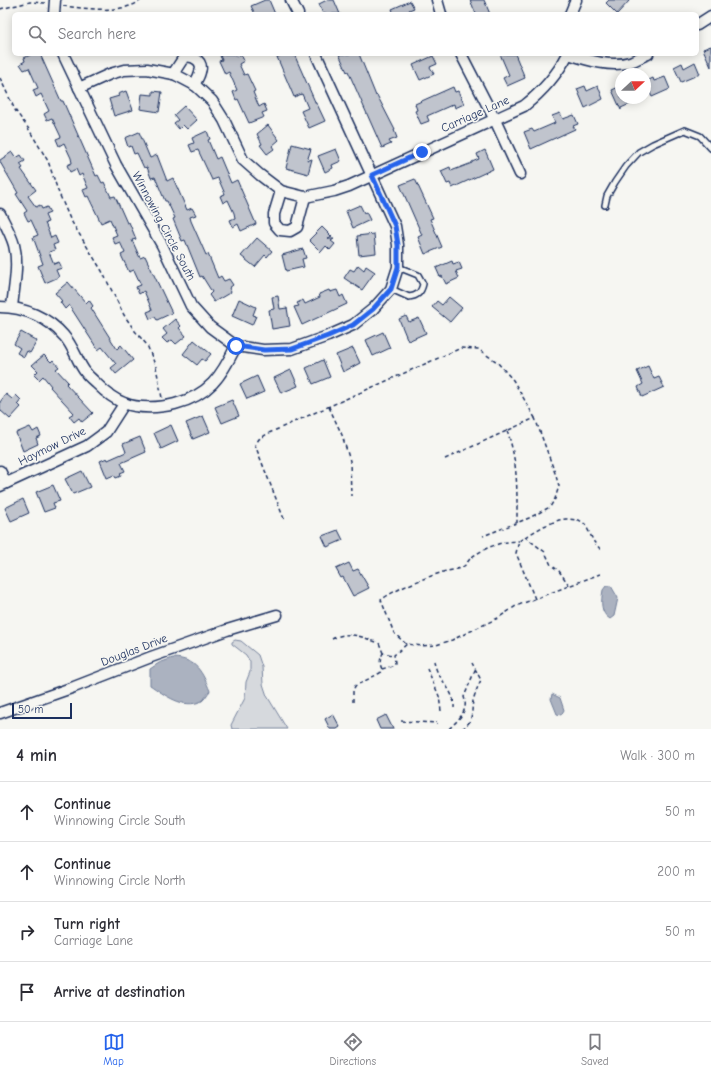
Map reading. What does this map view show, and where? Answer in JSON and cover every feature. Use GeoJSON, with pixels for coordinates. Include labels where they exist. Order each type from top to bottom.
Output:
{"type":"FeatureCollection","features":[{"type":"Feature","properties":{"kind":"street"},"geometry":{"type":"LineString","coordinates":[[291,0],[297,12]]}},
{"type":"Feature","properties":{"kind":"street"},"geometry":{"type":"LineString","coordinates":[[437,0],[440,12]]}},
{"type":"Feature","properties":{"kind":"street"},"geometry":{"type":"LineString","coordinates":[[571,12],[576,0]]}},
{"type":"Feature","properties":{"kind":"street"},"geometry":{"type":"LineString","coordinates":[[699,24],[711,16]]}},
{"type":"Feature","properties":{"kind":"street","name":"Winnowing Circle South"},"geometry":{"type":"LineString","coordinates":[[64,56],[116,165],[162,245],[191,306],[210,327],[236,346],[264,350],[292,349],[328,336],[353,325],[373,309],[391,289]]}},
{"type":"Feature","properties":{"kind":"street"},"geometry":{"type":"LineString","coordinates":[[317,56],[395,226],[398,245],[398,267],[391,289]]}},
{"type":"Feature","properties":{"kind":"street"},"geometry":{"type":"LineString","coordinates":[[462,56],[520,174]]}},
{"type":"Feature","properties":{"kind":"street","name":"Carriage Lane"},"geometry":{"type":"LineString","coordinates":[[79,88],[110,74],[124,70],[147,69],[173,74],[194,85],[212,102],[224,120],[244,160],[260,175],[282,191],[305,197],[334,191],[524,106],[546,88],[567,56]]}},
{"type":"Feature","properties":{"kind":"street"},"geometry":{"type":"LineString","coordinates":[[574,56],[586,60],[612,64],[630,62],[644,56]]}},
{"type":"Feature","properties":{"kind":"street"},"geometry":{"type":"LineString","coordinates":[[173,74],[184,57],[194,57],[200,62],[201,68],[201,72],[194,85]]}},
{"type":"Feature","properties":{"kind":"street"},"geometry":{"type":"LineString","coordinates":[[282,191],[274,214],[274,223],[280,230],[290,231],[297,227],[305,197]]}},
{"type":"Feature","properties":{"kind":"street"},"geometry":{"type":"LineString","coordinates":[[0,214],[14,246],[16,264],[12,307]]}},
{"type":"Feature","properties":{"kind":"street"},"geometry":{"type":"LineString","coordinates":[[0,307],[12,307],[46,320],[64,336],[86,373],[111,396],[124,404],[164,407],[188,400],[208,388],[225,369],[236,346]]}},
{"type":"Feature","properties":{"kind":"street","name":"Haymow Drive"},"geometry":{"type":"LineString","coordinates":[[3,485],[86,446],[106,432],[124,404]]}},
{"type":"Feature","properties":{"kind":"street"},"geometry":{"type":"LineString","coordinates":[[0,471],[3,485]]}},
{"type":"Feature","properties":{"kind":"street","name":"Douglas Drive"},"geometry":{"type":"LineString","coordinates":[[0,713],[227,630],[277,616]]}},
{"type":"Feature","properties":{"kind":"lane"},"geometry":{"type":"LineString","coordinates":[[605,205],[607,196],[626,166],[638,152],[685,130],[700,136],[711,148]]}},
{"type":"Feature","properties":{"kind":"lane"},"geometry":{"type":"LineString","coordinates":[[391,289],[409,297],[414,297],[422,290],[423,284],[418,275],[398,267]]}},
{"type":"Feature","properties":{"kind":"path"},"geometry":{"type":"LineString","coordinates":[[0,9],[30,2],[44,2],[54,6],[99,10],[131,6],[141,0]]}},
{"type":"Feature","properties":{"kind":"path"},"geometry":{"type":"LineString","coordinates":[[0,78],[15,110],[35,138],[48,161],[58,191],[70,219],[102,271],[124,315],[149,351],[160,382],[164,407]]}},
{"type":"Feature","properties":{"kind":"path"},"geometry":{"type":"LineString","coordinates":[[284,519],[255,445],[259,439],[269,433],[461,348],[478,349],[497,362],[513,380],[528,402],[559,486],[555,499],[550,507],[517,523],[483,536]]}},
{"type":"Feature","properties":{"kind":"path"},"geometry":{"type":"LineString","coordinates":[[329,406],[342,435],[350,460],[351,496]]}},
{"type":"Feature","properties":{"kind":"path"},"geometry":{"type":"LineString","coordinates":[[445,459],[535,418]]}},
{"type":"Feature","properties":{"kind":"path"},"geometry":{"type":"LineString","coordinates":[[508,430],[516,466],[517,523]]}},
{"type":"Feature","properties":{"kind":"path"},"geometry":{"type":"LineString","coordinates":[[535,599],[529,587],[527,576],[516,553],[519,541],[525,536],[559,520],[579,520],[585,524],[600,550]]}},
{"type":"Feature","properties":{"kind":"path"},"geometry":{"type":"LineString","coordinates":[[525,536],[545,552],[551,565],[559,571],[570,586]]}},
{"type":"Feature","properties":{"kind":"path"},"geometry":{"type":"LineString","coordinates":[[519,541],[508,541],[496,544],[471,557],[464,566],[443,572],[401,588],[386,596],[381,600],[394,632],[407,644],[421,646],[436,645],[452,640],[498,618],[516,606],[600,574]]}},
{"type":"Feature","properties":{"kind":"path"},"geometry":{"type":"LineString","coordinates":[[332,639],[338,636],[350,634],[379,643],[383,653]]}},
{"type":"Feature","properties":{"kind":"path"},"geometry":{"type":"LineString","coordinates":[[394,655],[407,644]]}},
{"type":"Feature","properties":{"kind":"path"},"geometry":{"type":"LineString","coordinates":[[383,653],[394,655]]}},
{"type":"Feature","properties":{"kind":"path"},"geometry":{"type":"LineString","coordinates":[[382,669],[380,665],[380,658],[383,653]]}},
{"type":"Feature","properties":{"kind":"path"},"geometry":{"type":"LineString","coordinates":[[353,702],[353,691],[355,686],[380,673],[382,669],[392,666],[395,663],[394,655]]}},
{"type":"Feature","properties":{"kind":"path"},"geometry":{"type":"LineString","coordinates":[[434,661],[437,672],[447,686],[454,702],[454,708]]}},
{"type":"Feature","properties":{"kind":"path"},"geometry":{"type":"LineString","coordinates":[[462,729],[467,726],[473,713],[473,702],[481,680],[472,663]]}},
{"type":"Feature","properties":{"kind":"path"},"geometry":{"type":"LineString","coordinates":[[427,668],[439,696],[441,711]]}},
{"type":"Feature","properties":{"kind":"path"},"geometry":{"type":"LineString","coordinates":[[449,729],[461,717],[465,710],[466,702],[464,697],[475,670]]}},
{"type":"Feature","properties":{"kind":"path"},"geometry":{"type":"LineString","coordinates":[[401,721],[437,723]]}},
{"type":"Feature","properties":{"kind":"shaded area"},"geometry":{"type":"Polygon","coordinates":[[[606,586],[611,586],[618,598],[614,616],[610,619],[604,613],[602,606],[603,590],[606,586]]]}},
{"type":"Feature","properties":{"kind":"shaded area"},"geometry":{"type":"Polygon","coordinates":[[[235,640],[241,641],[258,655],[262,667],[263,684],[267,696],[287,729],[232,729],[231,725],[245,698],[246,682],[250,672],[250,662],[246,655],[232,644],[235,640]]]}},
{"type":"Feature","properties":{"kind":"shaded area"},"geometry":{"type":"Polygon","coordinates":[[[173,658],[188,661],[201,672],[210,691],[202,701],[188,704],[181,703],[168,697],[150,685],[150,669],[159,663],[173,658]]]}},
{"type":"Feature","properties":{"kind":"shaded area"},"geometry":{"type":"Polygon","coordinates":[[[552,694],[560,698],[564,710],[561,715],[557,714],[551,699],[552,694]]]}},
{"type":"Feature","properties":{"kind":"building"},"geometry":{"type":"Polygon","coordinates":[[[265,0],[269,0],[274,12],[254,12],[251,6],[265,0]]]}},
{"type":"Feature","properties":{"kind":"building"},"geometry":{"type":"Polygon","coordinates":[[[327,0],[334,0],[339,12],[322,12],[319,4],[327,0]]]}},
{"type":"Feature","properties":{"kind":"building"},"geometry":{"type":"Polygon","coordinates":[[[470,0],[484,0],[489,12],[475,12],[470,0]]]}},
{"type":"Feature","properties":{"kind":"building"},"geometry":{"type":"Polygon","coordinates":[[[609,0],[630,0],[619,12],[615,12],[606,3],[609,0]]]}},
{"type":"Feature","properties":{"kind":"building"},"geometry":{"type":"Polygon","coordinates":[[[410,1],[414,8],[409,10],[410,12],[393,12],[392,9],[410,1]]]}},
{"type":"Feature","properties":{"kind":"building"},"geometry":{"type":"Polygon","coordinates":[[[711,46],[711,67],[703,49],[711,46]]]}},
{"type":"Feature","properties":{"kind":"building"},"geometry":{"type":"Polygon","coordinates":[[[28,56],[41,56],[61,101],[63,101],[96,176],[98,175],[102,183],[104,182],[111,197],[115,196],[136,239],[132,240],[140,258],[145,256],[172,313],[157,320],[155,317],[150,319],[147,312],[152,310],[144,291],[139,294],[136,287],[141,285],[134,270],[129,272],[121,255],[125,253],[120,242],[115,244],[112,237],[117,235],[110,219],[101,223],[88,196],[86,197],[83,190],[88,188],[82,174],[79,176],[76,169],[70,172],[67,165],[72,163],[71,158],[64,143],[59,146],[56,139],[61,137],[52,118],[47,120],[44,114],[49,111],[41,94],[36,97],[33,90],[38,88],[29,68],[24,70],[20,64],[25,61],[24,58],[28,56]]]}},
{"type":"Feature","properties":{"kind":"building"},"geometry":{"type":"Polygon","coordinates":[[[220,56],[242,56],[244,61],[239,64],[244,75],[247,74],[255,91],[253,92],[259,107],[264,104],[267,111],[262,113],[264,117],[249,123],[238,99],[236,100],[233,92],[237,90],[229,72],[225,74],[219,61],[222,60],[220,56]]]}},
{"type":"Feature","properties":{"kind":"building"},"geometry":{"type":"Polygon","coordinates":[[[295,56],[325,121],[309,128],[301,111],[308,108],[302,94],[294,97],[277,57],[295,56]]]}},
{"type":"Feature","properties":{"kind":"building"},"geometry":{"type":"Polygon","coordinates":[[[340,56],[360,56],[376,96],[377,95],[395,130],[397,138],[389,141],[391,144],[382,148],[348,71],[347,72],[340,56]]]}},
{"type":"Feature","properties":{"kind":"building"},"geometry":{"type":"Polygon","coordinates":[[[433,56],[437,64],[430,67],[434,74],[420,80],[413,65],[433,56]]]}},
{"type":"Feature","properties":{"kind":"building"},"geometry":{"type":"Polygon","coordinates":[[[501,56],[516,56],[525,78],[507,86],[503,78],[509,75],[501,56]]]}},
{"type":"Feature","properties":{"kind":"building"},"geometry":{"type":"Polygon","coordinates":[[[695,62],[700,74],[681,82],[674,67],[682,63],[684,68],[695,62]]]}},
{"type":"Feature","properties":{"kind":"building"},"geometry":{"type":"Polygon","coordinates":[[[665,77],[670,89],[652,97],[651,79],[653,78],[654,81],[665,77]]]}},
{"type":"Feature","properties":{"kind":"building"},"geometry":{"type":"Polygon","coordinates":[[[585,86],[587,91],[598,86],[603,99],[585,108],[577,89],[585,86]]]}},
{"type":"Feature","properties":{"kind":"building"},"geometry":{"type":"Polygon","coordinates":[[[453,87],[455,92],[458,91],[464,104],[455,108],[454,104],[427,116],[429,121],[421,124],[415,111],[417,110],[415,104],[453,87]]]}},
{"type":"Feature","properties":{"kind":"building"},"geometry":{"type":"Polygon","coordinates":[[[615,89],[615,97],[612,90],[615,89]]]}},
{"type":"Feature","properties":{"kind":"building"},"geometry":{"type":"Polygon","coordinates":[[[126,91],[133,110],[114,116],[109,99],[119,96],[118,94],[126,91]]]}},
{"type":"Feature","properties":{"kind":"building"},"geometry":{"type":"Polygon","coordinates":[[[153,91],[162,92],[159,112],[140,109],[142,94],[153,95],[153,91]]]}},
{"type":"Feature","properties":{"kind":"building"},"geometry":{"type":"Polygon","coordinates":[[[618,104],[630,104],[621,108],[621,110],[618,104]]]}},
{"type":"Feature","properties":{"kind":"building"},"geometry":{"type":"Polygon","coordinates":[[[184,106],[197,120],[187,129],[183,125],[179,129],[174,123],[178,120],[174,115],[184,106]]]}},
{"type":"Feature","properties":{"kind":"building"},"geometry":{"type":"Polygon","coordinates":[[[560,113],[563,119],[574,115],[578,124],[573,126],[575,129],[531,149],[524,132],[532,129],[534,132],[555,123],[552,116],[560,113]]]}},
{"type":"Feature","properties":{"kind":"building"},"geometry":{"type":"Polygon","coordinates":[[[268,125],[279,140],[272,146],[274,149],[267,154],[260,145],[262,144],[257,134],[268,125]]]}},
{"type":"Feature","properties":{"kind":"building"},"geometry":{"type":"Polygon","coordinates":[[[207,131],[210,139],[208,140],[216,159],[220,157],[231,183],[237,180],[256,224],[241,231],[238,224],[233,227],[230,220],[235,218],[234,213],[228,200],[223,203],[220,196],[225,194],[218,178],[212,180],[198,150],[192,152],[189,145],[194,143],[192,138],[207,131]]]}},
{"type":"Feature","properties":{"kind":"building"},"geometry":{"type":"Polygon","coordinates":[[[139,132],[150,158],[157,155],[167,181],[173,178],[187,210],[192,208],[196,215],[190,217],[191,221],[206,255],[208,254],[218,278],[221,276],[224,281],[229,279],[233,285],[229,288],[231,292],[214,302],[209,295],[212,292],[202,276],[200,277],[185,240],[182,241],[173,219],[175,218],[167,201],[165,201],[155,177],[151,178],[147,167],[144,168],[137,153],[134,154],[131,146],[128,147],[125,138],[139,132]]]}},
{"type":"Feature","properties":{"kind":"building"},"geometry":{"type":"Polygon","coordinates":[[[292,144],[311,149],[307,161],[312,159],[308,174],[286,168],[292,144]]]}},
{"type":"Feature","properties":{"kind":"building"},"geometry":{"type":"Polygon","coordinates":[[[336,149],[341,161],[332,165],[333,168],[325,172],[318,156],[336,149]]]}},
{"type":"Feature","properties":{"kind":"building"},"geometry":{"type":"Polygon","coordinates":[[[485,150],[493,169],[452,188],[450,183],[447,184],[441,171],[450,167],[451,171],[472,163],[479,159],[477,154],[485,150]]]}},
{"type":"Feature","properties":{"kind":"building"},"geometry":{"type":"Polygon","coordinates":[[[12,152],[16,158],[21,155],[25,161],[20,164],[23,168],[21,169],[36,190],[28,196],[36,207],[40,205],[42,209],[47,207],[50,213],[45,215],[48,222],[45,223],[51,238],[55,236],[58,243],[53,245],[55,250],[49,252],[54,264],[59,262],[62,268],[56,270],[59,277],[45,283],[38,266],[43,264],[33,237],[38,235],[31,220],[28,221],[24,213],[27,211],[16,194],[18,193],[0,162],[0,160],[12,152]]]}},
{"type":"Feature","properties":{"kind":"building"},"geometry":{"type":"Polygon","coordinates":[[[415,179],[433,218],[430,219],[442,247],[425,254],[418,237],[422,235],[400,185],[415,179]]]}},
{"type":"Feature","properties":{"kind":"building"},"geometry":{"type":"Polygon","coordinates":[[[360,205],[370,220],[353,228],[346,211],[360,205]]]}},
{"type":"Feature","properties":{"kind":"building"},"geometry":{"type":"Polygon","coordinates":[[[322,227],[332,237],[328,239],[334,239],[331,241],[335,244],[330,250],[326,246],[321,252],[309,240],[322,227]]]}},
{"type":"Feature","properties":{"kind":"building"},"geometry":{"type":"Polygon","coordinates":[[[374,234],[376,253],[359,255],[357,236],[374,234]]]}},
{"type":"Feature","properties":{"kind":"building"},"geometry":{"type":"Polygon","coordinates":[[[257,238],[272,251],[267,257],[265,255],[255,267],[241,256],[257,238]]]}},
{"type":"Feature","properties":{"kind":"building"},"geometry":{"type":"Polygon","coordinates":[[[303,249],[306,258],[302,259],[304,267],[286,271],[282,255],[303,249]]]}},
{"type":"Feature","properties":{"kind":"building"},"geometry":{"type":"Polygon","coordinates":[[[452,261],[453,264],[459,262],[462,269],[456,271],[459,278],[446,284],[442,276],[440,277],[436,268],[452,261]]]}},
{"type":"Feature","properties":{"kind":"building"},"geometry":{"type":"Polygon","coordinates":[[[358,265],[364,270],[366,266],[375,272],[362,290],[344,278],[350,269],[354,271],[358,265]]]}},
{"type":"Feature","properties":{"kind":"building"},"geometry":{"type":"Polygon","coordinates":[[[68,282],[86,303],[89,300],[93,306],[91,308],[117,349],[121,345],[133,360],[116,374],[111,368],[116,364],[102,347],[98,350],[69,305],[65,309],[60,302],[62,301],[55,293],[68,282]]]}},
{"type":"Feature","properties":{"kind":"building"},"geometry":{"type":"Polygon","coordinates":[[[329,290],[330,292],[337,290],[340,297],[343,295],[347,304],[302,325],[294,307],[299,306],[297,303],[303,300],[305,304],[320,297],[319,294],[329,290]]]}},
{"type":"Feature","properties":{"kind":"building"},"geometry":{"type":"Polygon","coordinates":[[[278,296],[280,309],[287,308],[290,326],[272,329],[269,310],[274,309],[272,297],[278,296]]]}},
{"type":"Feature","properties":{"kind":"building"},"geometry":{"type":"Polygon","coordinates":[[[449,297],[462,308],[450,322],[432,307],[437,301],[442,305],[449,297]]]}},
{"type":"Feature","properties":{"kind":"building"},"geometry":{"type":"Polygon","coordinates":[[[239,299],[256,307],[253,315],[256,316],[252,325],[232,316],[239,299]]]}},
{"type":"Feature","properties":{"kind":"building"},"geometry":{"type":"Polygon","coordinates":[[[406,316],[409,322],[419,318],[426,333],[408,341],[399,319],[406,316]]]}},
{"type":"Feature","properties":{"kind":"building"},"geometry":{"type":"Polygon","coordinates":[[[175,319],[181,326],[179,328],[186,336],[176,344],[172,340],[167,343],[162,338],[167,334],[163,329],[175,319]]]}},
{"type":"Feature","properties":{"kind":"building"},"geometry":{"type":"Polygon","coordinates":[[[21,332],[37,341],[30,353],[27,351],[24,357],[17,353],[20,348],[14,344],[21,332]]]}},
{"type":"Feature","properties":{"kind":"building"},"geometry":{"type":"Polygon","coordinates":[[[383,332],[390,348],[373,356],[366,340],[383,332]]]}},
{"type":"Feature","properties":{"kind":"building"},"geometry":{"type":"Polygon","coordinates":[[[194,340],[211,354],[205,361],[202,359],[197,365],[183,354],[194,340]]]}},
{"type":"Feature","properties":{"kind":"building"},"geometry":{"type":"Polygon","coordinates":[[[353,348],[360,363],[343,372],[336,355],[353,348]]]}},
{"type":"Feature","properties":{"kind":"building"},"geometry":{"type":"Polygon","coordinates":[[[44,355],[51,362],[53,360],[59,367],[56,369],[68,382],[66,384],[93,413],[82,422],[79,418],[74,422],[69,416],[74,413],[50,387],[51,386],[43,376],[39,380],[34,375],[38,371],[32,365],[44,355]]]}},
{"type":"Feature","properties":{"kind":"building"},"geometry":{"type":"Polygon","coordinates":[[[323,360],[330,377],[313,384],[306,368],[323,360]]]}},
{"type":"Feature","properties":{"kind":"building"},"geometry":{"type":"Polygon","coordinates":[[[648,366],[654,379],[659,377],[664,387],[642,397],[638,387],[643,384],[637,371],[648,366]]]}},
{"type":"Feature","properties":{"kind":"building"},"geometry":{"type":"Polygon","coordinates":[[[291,370],[298,386],[281,393],[274,378],[291,370]]]}},
{"type":"Feature","properties":{"kind":"building"},"geometry":{"type":"Polygon","coordinates":[[[257,376],[264,392],[247,399],[240,384],[257,376]]]}},
{"type":"Feature","properties":{"kind":"building"},"geometry":{"type":"Polygon","coordinates":[[[6,394],[12,399],[16,395],[21,400],[18,404],[21,407],[10,419],[0,410],[0,402],[6,394]]]}},
{"type":"Feature","properties":{"kind":"building"},"geometry":{"type":"Polygon","coordinates":[[[232,400],[239,416],[222,423],[215,407],[232,400]]]}},
{"type":"Feature","properties":{"kind":"building"},"geometry":{"type":"Polygon","coordinates":[[[203,416],[210,432],[193,439],[186,423],[203,416]]]}},
{"type":"Feature","properties":{"kind":"building"},"geometry":{"type":"Polygon","coordinates":[[[171,425],[178,441],[161,449],[154,433],[171,425]]]}},
{"type":"Feature","properties":{"kind":"building"},"geometry":{"type":"Polygon","coordinates":[[[30,427],[33,432],[38,429],[41,436],[36,438],[38,444],[23,451],[16,433],[30,427]]]}},
{"type":"Feature","properties":{"kind":"building"},"geometry":{"type":"Polygon","coordinates":[[[140,437],[146,452],[121,463],[125,471],[120,473],[121,476],[116,478],[114,475],[107,478],[100,461],[107,458],[108,460],[126,452],[123,444],[140,437]]]}},
{"type":"Feature","properties":{"kind":"building"},"geometry":{"type":"Polygon","coordinates":[[[82,471],[90,487],[73,494],[65,479],[82,471]]]}},
{"type":"Feature","properties":{"kind":"building"},"geometry":{"type":"Polygon","coordinates":[[[53,485],[60,501],[53,503],[55,508],[44,512],[36,492],[53,485]]]}},
{"type":"Feature","properties":{"kind":"building"},"geometry":{"type":"Polygon","coordinates":[[[23,499],[29,513],[11,521],[5,508],[23,499]]]}},
{"type":"Feature","properties":{"kind":"building"},"geometry":{"type":"Polygon","coordinates":[[[338,530],[343,540],[327,547],[322,536],[338,530]]]}},
{"type":"Feature","properties":{"kind":"building"},"geometry":{"type":"Polygon","coordinates":[[[349,563],[353,571],[358,569],[369,588],[353,596],[343,577],[341,578],[336,569],[349,563]]]}},
{"type":"Feature","properties":{"kind":"building"},"geometry":{"type":"Polygon","coordinates":[[[333,714],[340,727],[337,729],[330,729],[325,719],[333,714]]]}},
{"type":"Feature","properties":{"kind":"building"},"geometry":{"type":"Polygon","coordinates":[[[386,715],[393,729],[380,729],[376,720],[386,715]]]}},
{"type":"Feature","properties":{"kind":"route"},"geometry":{"type":"LineString","coordinates":[[236,346],[264,350],[292,349],[353,325],[373,309],[391,289],[398,267],[398,245],[395,226],[372,175],[422,152]]}}]}
